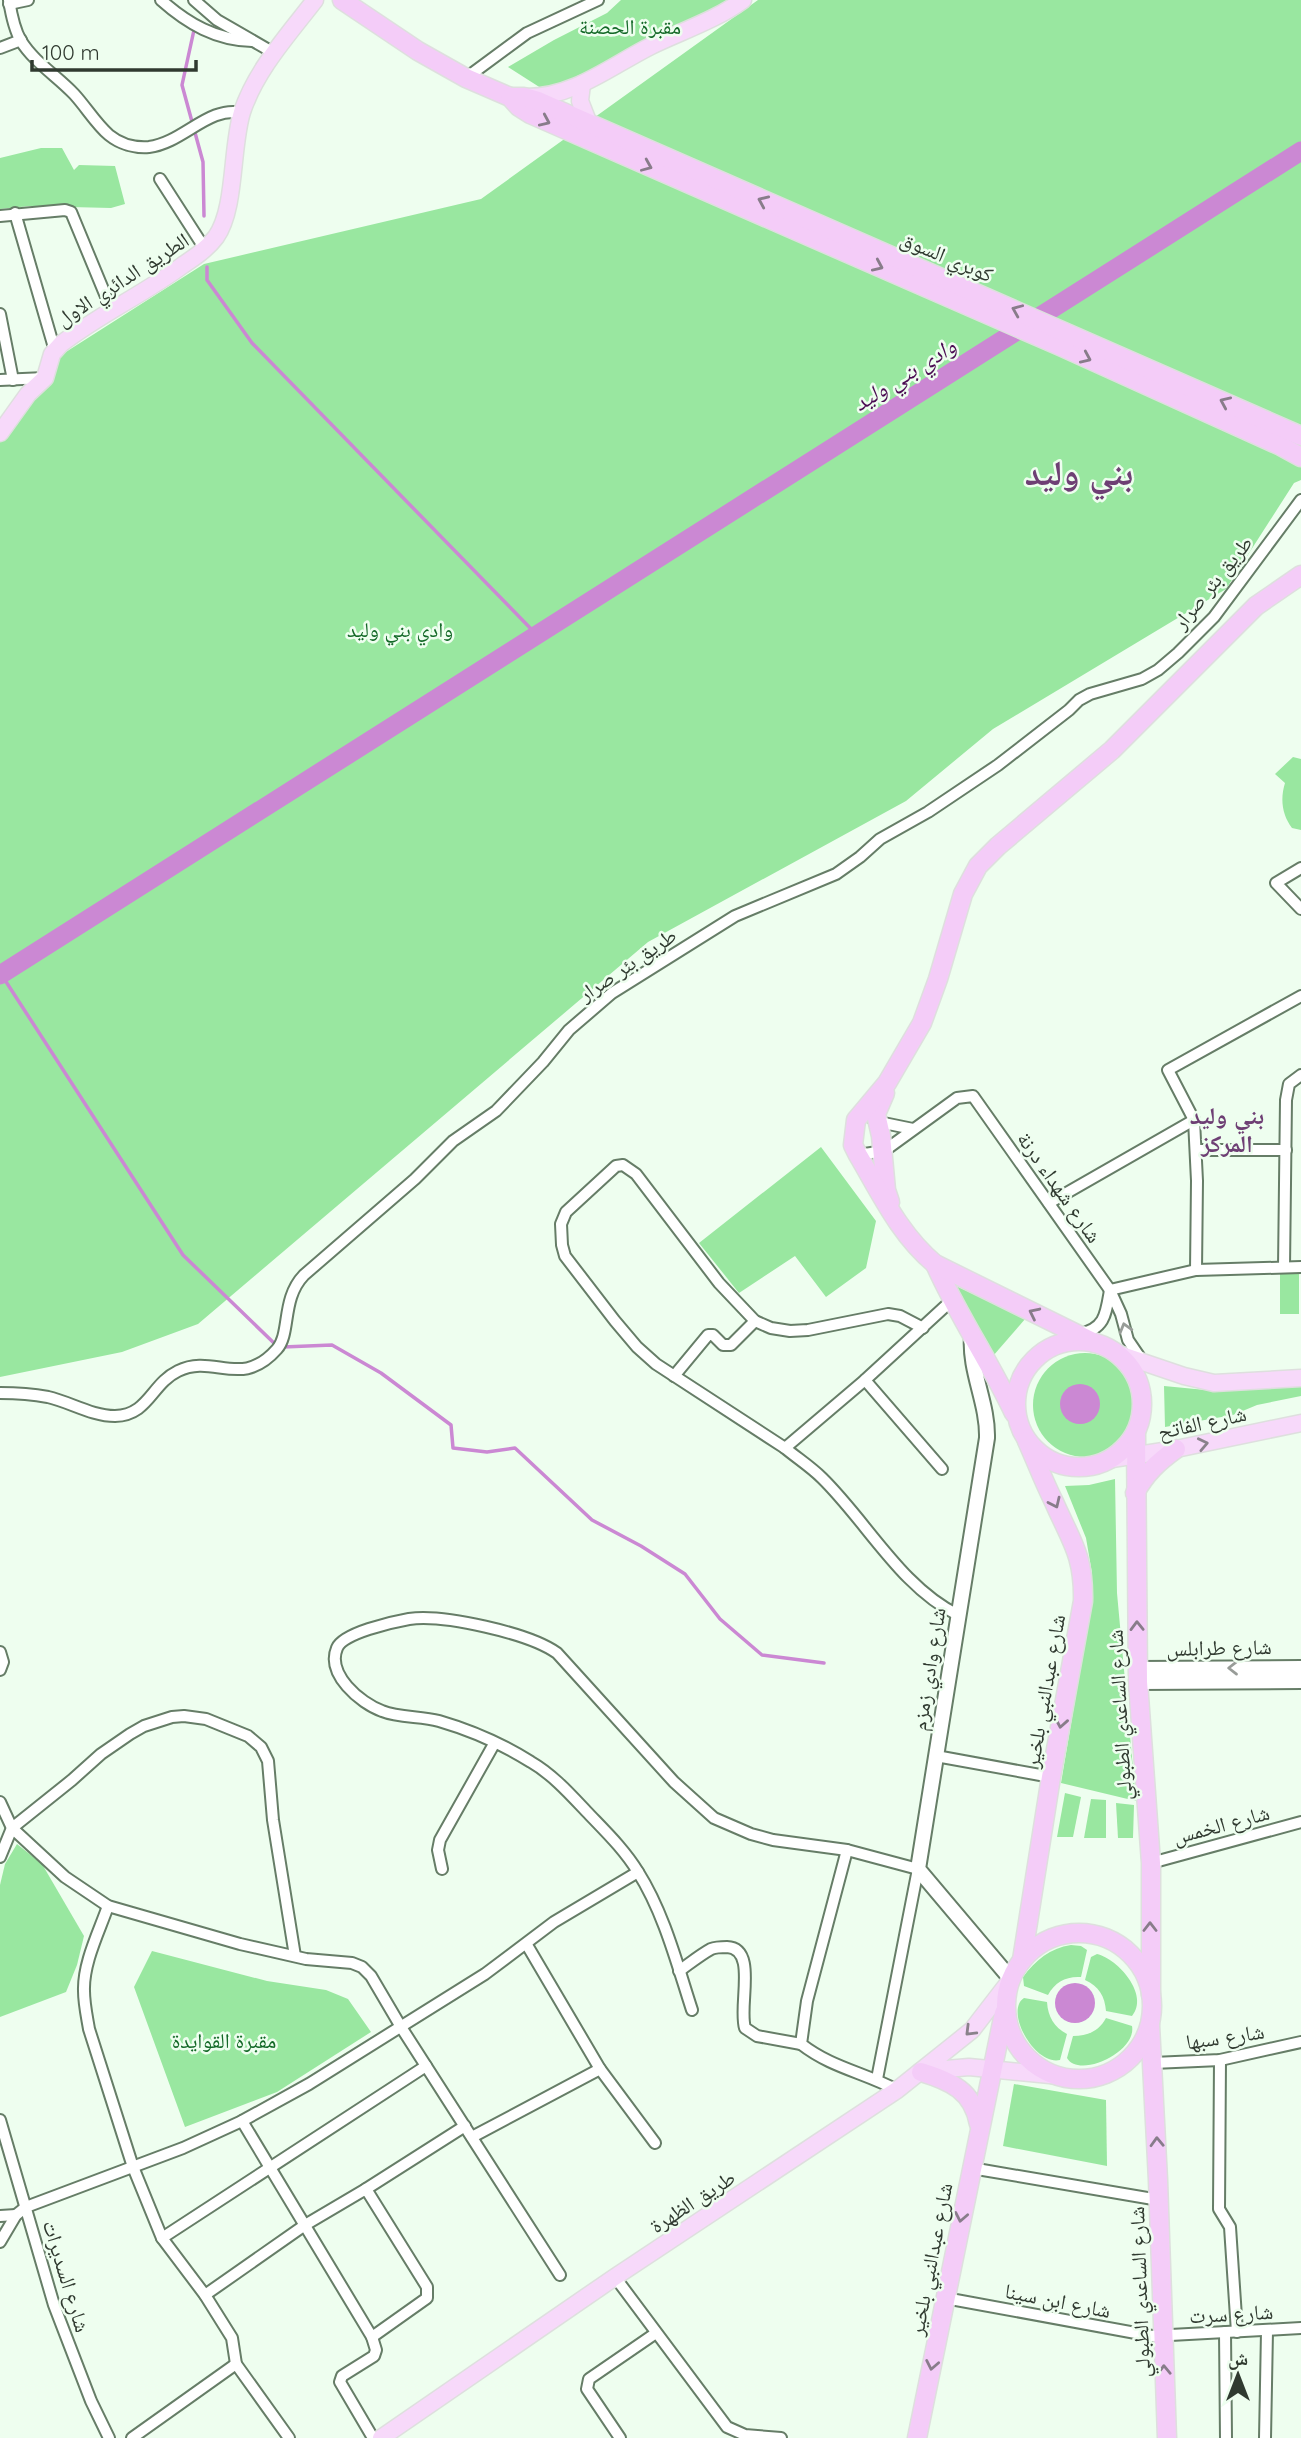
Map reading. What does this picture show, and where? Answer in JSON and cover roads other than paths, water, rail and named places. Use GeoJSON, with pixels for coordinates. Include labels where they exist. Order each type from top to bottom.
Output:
{"type":"FeatureCollection","features":[{"type":"Feature","properties":{"kind":"highway","name":"كوبري السوق"},"geometry":{"type":"LineString","coordinates":[[342,0],[376,25],[466,78],[517,97],[524,111],[586,131],[1067,332],[1290,437],[1301,457]]}},
{"type":"Feature","properties":{"kind":"highway"},"geometry":{"type":"LineString","coordinates":[[936,1264],[951,1301],[1002,1388],[1027,1441],[1046,1458],[1062,1465],[1080,1467],[1099,1465],[1112,1459],[1127,1446],[1136,1433],[1143,1413],[1142,1392],[1135,1373],[1119,1354],[936,1264],[920,1252],[894,1217],[858,1155],[853,1138],[859,1115],[887,1083],[922,1023],[963,894],[978,866],[1112,750],[1256,606],[1301,575]]}},
{"type":"Feature","properties":{"kind":"highway"},"geometry":{"type":"LineString","coordinates":[[887,1083],[884,1098],[876,1114],[884,1151],[886,1190],[894,1217]]}},
{"type":"Feature","properties":{"kind":"highway"},"geometry":{"type":"LineString","coordinates":[[1018,1421],[1018,1387],[1029,1365],[1058,1344],[1071,1341],[1095,1343]]}},
{"type":"Feature","properties":{"kind":"highway","name":"شارع الساعدي الطبولي"},"geometry":{"type":"LineString","coordinates":[[1136,1433],[1138,1676],[1151,1863],[1151,1995]]}},
{"type":"Feature","properties":{"kind":"highway","name":"شارع عبدالنبي بلخير"},"geometry":{"type":"LineString","coordinates":[[1022,1960],[1084,1583],[1076,1546],[1027,1441]]}},
{"type":"Feature","properties":{"kind":"highway"},"geometry":{"type":"LineString","coordinates":[[1135,1493],[1156,1463],[1176,1450]]}},
{"type":"Feature","properties":{"kind":"highway"},"geometry":{"type":"LineString","coordinates":[[1093,1934],[1114,1942],[1132,1955],[1147,1980],[1151,1995],[1147,2033],[1140,2046],[1118,2067],[1090,2078],[1060,2076],[1032,2062],[1021,2050],[1010,2030],[1005,2007],[1010,1980],[1022,1960],[1034,1948],[1062,1935],[1093,1934]]}},
{"type":"Feature","properties":{"kind":"highway","name":"شارع عبدالنبي بلخير"},"geometry":{"type":"LineString","coordinates":[[917,2438],[1005,2007]]}},
{"type":"Feature","properties":{"kind":"highway","name":"شارع الساعدي الطبولي"},"geometry":{"type":"LineString","coordinates":[[1149,2019],[1159,2200],[1167,2438]]}},
{"type":"Feature","properties":{"kind":"highway"},"geometry":{"type":"LineString","coordinates":[[921,2072],[959,2087],[970,2099],[980,2126]]}},
{"type":"Feature","properties":{"kind":"main road","name":"الطريق الدائري الاول"},"geometry":{"type":"LineString","coordinates":[[0,433],[28,394],[45,378],[55,351],[72,335],[152,288],[205,249],[222,226],[227,212],[242,113],[250,93],[274,53],[315,0]]}},
{"type":"Feature","properties":{"kind":"main road"},"geometry":{"type":"LineString","coordinates":[[517,97],[560,93],[582,84],[638,53],[727,12],[743,0]]}},
{"type":"Feature","properties":{"kind":"main road"},"geometry":{"type":"LineString","coordinates":[[582,84],[580,101],[586,131]]}},
{"type":"Feature","properties":{"kind":"main road","name":"شارع وادي زمزم"},"geometry":{"type":"LineString","coordinates":[[918,1869],[987,1438],[985,1409],[970,1357],[972,1336]]}},
{"type":"Feature","properties":{"kind":"main road","name":"شارع الفاتح"},"geometry":{"type":"LineString","coordinates":[[1119,1354],[1214,1383],[1301,1378]]}},
{"type":"Feature","properties":{"kind":"main road","name":"شارع الفاتح"},"geometry":{"type":"LineString","coordinates":[[1112,1459],[1176,1450],[1301,1423]]}},
{"type":"Feature","properties":{"kind":"main road","name":"شارع طرابلس"},"geometry":{"type":"LineString","coordinates":[[1138,1676],[1301,1668]]}},
{"type":"Feature","properties":{"kind":"main road","name":"شارع طرابلس"},"geometry":{"type":"LineString","coordinates":[[1138,1676],[1301,1681]]}},
{"type":"Feature","properties":{"kind":"main road"},"geometry":{"type":"LineString","coordinates":[[918,1869],[1010,1980]]}},
{"type":"Feature","properties":{"kind":"main road","name":"طريق الظهرة"},"geometry":{"type":"LineString","coordinates":[[381,2438],[615,2277],[897,2090],[972,2030],[1010,1980]]}},
{"type":"Feature","properties":{"kind":"main road"},"geometry":{"type":"LineString","coordinates":[[921,2072],[957,2067],[993,2068],[1060,2076]]}},
{"type":"Feature","properties":{"kind":"street"},"geometry":{"type":"LineString","coordinates":[[28,0],[9,2],[21,40],[109,135],[133,147],[147,147],[173,141],[222,112],[242,113]]}},
{"type":"Feature","properties":{"kind":"street"},"geometry":{"type":"LineString","coordinates":[[161,0],[208,32],[238,41],[252,41]]}},
{"type":"Feature","properties":{"kind":"street"},"geometry":{"type":"LineString","coordinates":[[194,0],[217,20],[274,53]]}},
{"type":"Feature","properties":{"kind":"street"},"geometry":{"type":"LineString","coordinates":[[466,78],[527,33],[598,0]]}},
{"type":"Feature","properties":{"kind":"street"},"geometry":{"type":"LineString","coordinates":[[0,48],[21,40]]}},
{"type":"Feature","properties":{"kind":"street"},"geometry":{"type":"LineString","coordinates":[[160,179],[205,249]]}},
{"type":"Feature","properties":{"kind":"street"},"geometry":{"type":"LineString","coordinates":[[0,216],[65,210],[71,212],[112,312]]}},
{"type":"Feature","properties":{"kind":"street"},"geometry":{"type":"LineString","coordinates":[[15,213],[55,351]]}},
{"type":"Feature","properties":{"kind":"street"},"geometry":{"type":"LineString","coordinates":[[0,314],[13,380]]}},
{"type":"Feature","properties":{"kind":"street"},"geometry":{"type":"LineString","coordinates":[[0,380],[45,378]]}},
{"type":"Feature","properties":{"kind":"street","name":"طريق بئر صرار"},"geometry":{"type":"LineString","coordinates":[[0,1393],[48,1397],[94,1412],[120,1415],[142,1408],[166,1378],[179,1370],[193,1367],[247,1370],[264,1362],[280,1346],[289,1299],[304,1275],[415,1179],[453,1141],[496,1111],[569,1031],[612,993],[735,916],[836,874],[880,839],[928,812],[998,765],[1079,700],[1090,694],[1142,679],[1158,670],[1214,617],[1301,500]]}},
{"type":"Feature","properties":{"kind":"street"},"geometry":{"type":"LineString","coordinates":[[1301,868],[1276,883],[1301,909]]}},
{"type":"Feature","properties":{"kind":"street"},"geometry":{"type":"LineString","coordinates":[[1196,1270],[1194,1120],[1168,1070],[1301,996]]}},
{"type":"Feature","properties":{"kind":"street"},"geometry":{"type":"LineString","coordinates":[[1284,1267],[1289,1084],[1300,1077]]}},
{"type":"Feature","properties":{"kind":"street","name":"شارع شهداء درنة"},"geometry":{"type":"LineString","coordinates":[[912,1129],[957,1098],[972,1096],[1110,1290],[1121,1314],[1128,1340],[1144,1363]]}},
{"type":"Feature","properties":{"kind":"street"},"geometry":{"type":"LineString","coordinates":[[859,1115],[877,1122],[912,1129]]}},
{"type":"Feature","properties":{"kind":"street"},"geometry":{"type":"LineString","coordinates":[[1049,1203],[1194,1120]]}},
{"type":"Feature","properties":{"kind":"street"},"geometry":{"type":"LineString","coordinates":[[858,1155],[884,1151],[912,1129]]}},
{"type":"Feature","properties":{"kind":"street"},"geometry":{"type":"LineString","coordinates":[[1196,1150],[1286,1150]]}},
{"type":"Feature","properties":{"kind":"street"},"geometry":{"type":"LineString","coordinates":[[923,1328],[900,1316],[888,1314],[790,1331],[771,1328],[755,1321],[719,1283],[636,1174],[623,1165],[616,1166],[566,1212],[561,1224],[565,1256],[637,1347],[674,1376],[785,1448],[823,1479],[876,1542],[923,1590],[946,1610],[958,1615]]}},
{"type":"Feature","properties":{"kind":"street"},"geometry":{"type":"LineString","coordinates":[[1076,1334],[1090,1332],[1101,1325],[1110,1290],[1196,1270],[1301,1268]]}},
{"type":"Feature","properties":{"kind":"street"},"geometry":{"type":"LineString","coordinates":[[785,1448],[865,1380],[951,1301]]}},
{"type":"Feature","properties":{"kind":"street"},"geometry":{"type":"LineString","coordinates":[[674,1376],[708,1335],[713,1335],[723,1345],[731,1345],[755,1321]]}},
{"type":"Feature","properties":{"kind":"street"},"geometry":{"type":"LineString","coordinates":[[865,1380],[942,1469]]}},
{"type":"Feature","properties":{"kind":"street"},"geometry":{"type":"LineString","coordinates":[[692,2010],[653,1899],[620,1847],[532,1762],[439,1721],[383,1712],[362,1701],[337,1674],[334,1657],[338,1645],[348,1637],[389,1624],[433,1618],[461,1622],[546,1646],[566,1663],[674,1782],[714,1818],[751,1835],[847,1850],[918,1869],[877,2079]]}},
{"type":"Feature","properties":{"kind":"street"},"geometry":{"type":"LineString","coordinates":[[0,1653],[3,1662],[0,1670]]}},
{"type":"Feature","properties":{"kind":"street"},"geometry":{"type":"LineString","coordinates":[[0,1857],[12,1828],[101,1754],[144,1726],[161,1719],[184,1716],[206,1719],[239,1732],[261,1747],[268,1761],[273,1820],[295,1956]]}},
{"type":"Feature","properties":{"kind":"street"},"geometry":{"type":"LineString","coordinates":[[442,1869],[438,1850],[440,1840],[494,1744]]}},
{"type":"Feature","properties":{"kind":"street"},"geometry":{"type":"LineString","coordinates":[[936,1756],[1051,1777]]}},
{"type":"Feature","properties":{"kind":"street"},"geometry":{"type":"LineString","coordinates":[[0,1802],[12,1828],[65,1877],[107,1906],[240,1944],[362,1967],[371,1976],[560,2275]]}},
{"type":"Feature","properties":{"kind":"street","name":"شارع الخمس"},"geometry":{"type":"LineString","coordinates":[[1151,1863],[1301,1822]]}},
{"type":"Feature","properties":{"kind":"street"},"geometry":{"type":"LineString","coordinates":[[801,2044],[807,2001],[847,1850]]}},
{"type":"Feature","properties":{"kind":"street"},"geometry":{"type":"LineString","coordinates":[[0,2242],[16,2215],[26,2207],[183,2148],[242,2121],[309,2084],[485,1975],[554,1922],[638,1872]]}},
{"type":"Feature","properties":{"kind":"street"},"geometry":{"type":"LineString","coordinates":[[107,1906],[86,1970],[84,1997],[89,2029],[133,2167],[162,2238],[205,2295],[232,2338],[236,2364],[289,2438]]}},
{"type":"Feature","properties":{"kind":"street"},"geometry":{"type":"LineString","coordinates":[[527,1945],[600,2069],[655,2143]]}},
{"type":"Feature","properties":{"kind":"street"},"geometry":{"type":"LineString","coordinates":[[679,1971],[711,1949],[734,1947],[740,1951],[745,1962],[742,2007],[745,2028],[757,2036],[801,2044],[830,2064],[877,2079],[897,2090]]}},
{"type":"Feature","properties":{"kind":"street","name":"شارع سبها"},"geometry":{"type":"LineString","coordinates":[[1153,2063],[1220,2060],[1301,2042]]}},
{"type":"Feature","properties":{"kind":"street"},"geometry":{"type":"LineString","coordinates":[[1220,2060],[1219,2209],[1230,2227],[1231,2332],[1226,2438]]}},
{"type":"Feature","properties":{"kind":"street"},"geometry":{"type":"LineString","coordinates":[[162,2238],[426,2066]]}},
{"type":"Feature","properties":{"kind":"street"},"geometry":{"type":"LineString","coordinates":[[472,2137],[600,2069]]}},
{"type":"Feature","properties":{"kind":"street","name":"شارع السديرات"},"geometry":{"type":"LineString","coordinates":[[0,2120],[54,2305],[91,2401],[109,2438]]}},
{"type":"Feature","properties":{"kind":"street"},"geometry":{"type":"LineString","coordinates":[[242,2121],[372,2337],[376,2350],[374,2356],[342,2376],[340,2382],[373,2438]]}},
{"type":"Feature","properties":{"kind":"street"},"geometry":{"type":"LineString","coordinates":[[205,2295],[305,2225],[465,2126]]}},
{"type":"Feature","properties":{"kind":"street"},"geometry":{"type":"LineString","coordinates":[[971,2168],[1159,2200]]}},
{"type":"Feature","properties":{"kind":"street"},"geometry":{"type":"LineString","coordinates":[[366,2189],[427,2287],[428,2293],[427,2298],[372,2337]]}},
{"type":"Feature","properties":{"kind":"street"},"geometry":{"type":"LineString","coordinates":[[0,2216],[16,2215]]}},
{"type":"Feature","properties":{"kind":"street"},"geometry":{"type":"LineString","coordinates":[[615,2277],[727,2427],[745,2435],[781,2438]]}},
{"type":"Feature","properties":{"kind":"street","name":"شارع ابن سينا"},"geometry":{"type":"LineString","coordinates":[[945,2298],[1140,2335],[1163,2336]]}},
{"type":"Feature","properties":{"kind":"street","name":"شارع سرت"},"geometry":{"type":"LineString","coordinates":[[1163,2336],[1301,2328]]}},
{"type":"Feature","properties":{"kind":"street"},"geometry":{"type":"LineString","coordinates":[[1265,2438],[1267,2331]]}},
{"type":"Feature","properties":{"kind":"street"},"geometry":{"type":"LineString","coordinates":[[620,2438],[587,2389],[589,2379],[656,2333]]}},
{"type":"Feature","properties":{"kind":"street"},"geometry":{"type":"LineString","coordinates":[[132,2438],[236,2364]]}},
{"type":"Feature","properties":{"kind":"waterway"},"geometry":{"type":"LineString","coordinates":[[194,30],[182,85],[203,162],[204,216]]}},
{"type":"Feature","properties":{"kind":"waterway","name":"وادي بني وليد"},"geometry":{"type":"LineString","coordinates":[[0,975],[1301,151]]}},
{"type":"Feature","properties":{"kind":"waterway"},"geometry":{"type":"LineString","coordinates":[[207,267],[207,280],[252,343],[537,635]]}},
{"type":"Feature","properties":{"kind":"waterway"},"geometry":{"type":"LineString","coordinates":[[1,974],[183,1255],[276,1345]]}},
{"type":"Feature","properties":{"kind":"waterway"},"geometry":{"type":"LineString","coordinates":[[283,1347],[332,1345],[381,1373],[451,1425],[453,1448],[487,1452],[515,1448],[592,1520],[641,1546],[685,1574],[720,1619],[762,1655],[824,1663]]}},
{"type":"Feature","properties":{"kind":"district","name":"بني وليد"},"geometry":{"type":"Point","coordinates":[1079,472]}},
{"type":"Feature","properties":{"kind":"district","name":"بني وليد المركز"},"geometry":{"type":"Point","coordinates":[1227,1129]}},
{"type":"Feature","properties":{"kind":"park label","name":"مقبرة الحصنة"},"geometry":{"type":"Point","coordinates":[630,26]}},
{"type":"Feature","properties":{"kind":"park label","name":"مقبرة القوايدة"},"geometry":{"type":"Point","coordinates":[224,2040]}}]}
